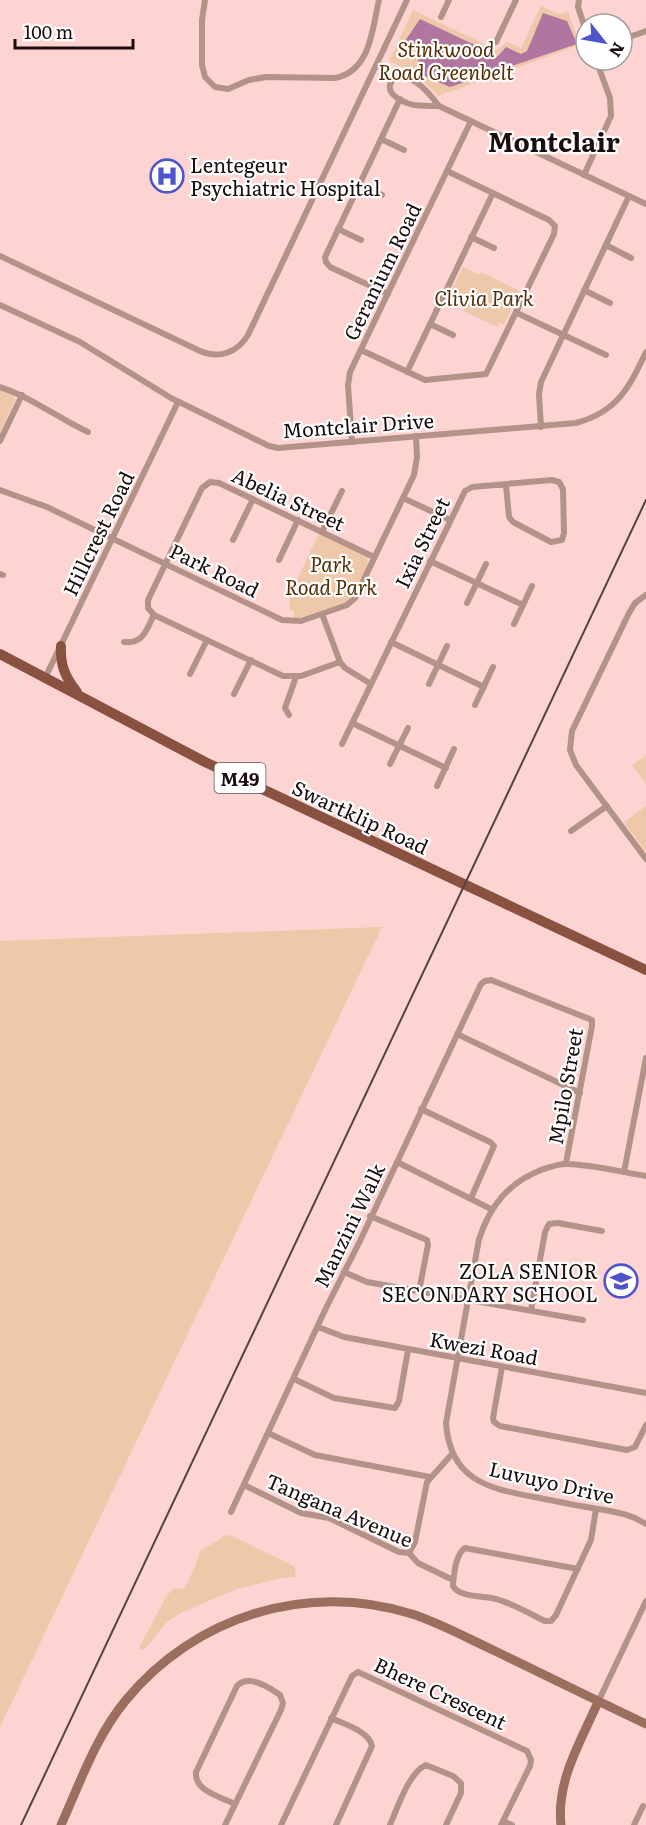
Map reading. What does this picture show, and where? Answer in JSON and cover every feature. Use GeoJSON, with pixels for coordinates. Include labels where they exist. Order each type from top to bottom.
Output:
{"type":"FeatureCollection","features":[{"type":"Feature","properties":{"kind":"main road"},"geometry":{"type":"LineString","coordinates":[[61,646],[60,660],[65,676],[81,696]]}},
{"type":"Feature","properties":{"kind":"main road","name":"Swartklip Road"},"geometry":{"type":"LineString","coordinates":[[0,654],[205,762],[646,970]]}},
{"type":"Feature","properties":{"kind":"main road"},"geometry":{"type":"LineString","coordinates":[[61,1825],[104,1734],[125,1701],[148,1675],[185,1646],[208,1632],[247,1615],[271,1608],[319,1602],[348,1602],[389,1608],[410,1614],[446,1628],[646,1724]]}},
{"type":"Feature","properties":{"kind":"main road"},"geometry":{"type":"LineString","coordinates":[[561,1825],[561,1804],[566,1776],[598,1702]]}},
{"type":"Feature","properties":{"kind":"street"},"geometry":{"type":"LineString","coordinates":[[205,0],[202,20],[203,72],[211,84],[228,89],[257,78],[335,78],[352,72],[359,66],[365,55],[379,0]]}},
{"type":"Feature","properties":{"kind":"street"},"geometry":{"type":"LineString","coordinates":[[0,256],[200,351],[219,355],[236,349],[248,335],[407,0]]}},
{"type":"Feature","properties":{"kind":"street"},"geometry":{"type":"LineString","coordinates":[[441,18],[449,0]]}},
{"type":"Feature","properties":{"kind":"street"},"geometry":{"type":"LineString","coordinates":[[496,42],[516,0]]}},
{"type":"Feature","properties":{"kind":"street"},"geometry":{"type":"LineString","coordinates":[[584,175],[611,116],[609,98],[600,72]]}},
{"type":"Feature","properties":{"kind":"street"},"geometry":{"type":"LineString","coordinates":[[439,106],[421,86],[402,76],[394,78],[390,86],[393,95],[400,99],[417,105],[439,106],[646,204]]}},
{"type":"Feature","properties":{"kind":"street"},"geometry":{"type":"LineString","coordinates":[[388,294],[328,265],[325,259],[400,99]]}},
{"type":"Feature","properties":{"kind":"street","name":"Geranium Road"},"geometry":{"type":"LineString","coordinates":[[352,442],[348,380],[471,121]]}},
{"type":"Feature","properties":{"kind":"street"},"geometry":{"type":"LineString","coordinates":[[381,139],[404,150]]}},
{"type":"Feature","properties":{"kind":"street"},"geometry":{"type":"LineString","coordinates":[[361,350],[427,380],[483,375],[489,370],[517,313],[555,228],[549,220],[447,171]]}},
{"type":"Feature","properties":{"kind":"street"},"geometry":{"type":"LineString","coordinates":[[359,184],[382,195]]}},
{"type":"Feature","properties":{"kind":"street"},"geometry":{"type":"LineString","coordinates":[[407,372],[493,193]]}},
{"type":"Feature","properties":{"kind":"street"},"geometry":{"type":"LineString","coordinates":[[541,427],[540,386],[629,196]]}},
{"type":"Feature","properties":{"kind":"street"},"geometry":{"type":"LineString","coordinates":[[338,229],[361,240]]}},
{"type":"Feature","properties":{"kind":"street"},"geometry":{"type":"LineString","coordinates":[[471,237],[494,248]]}},
{"type":"Feature","properties":{"kind":"street"},"geometry":{"type":"LineString","coordinates":[[606,245],[631,258]]}},
{"type":"Feature","properties":{"kind":"street"},"geometry":{"type":"LineString","coordinates":[[584,290],[610,303]]}},
{"type":"Feature","properties":{"kind":"street","name":"Montclair Drive"},"geometry":{"type":"LineString","coordinates":[[0,305],[80,342],[178,402],[273,447],[576,423],[607,410],[626,390],[646,352]]}},
{"type":"Feature","properties":{"kind":"street"},"geometry":{"type":"LineString","coordinates":[[517,313],[606,355]]}},
{"type":"Feature","properties":{"kind":"street"},"geometry":{"type":"LineString","coordinates":[[430,324],[453,335]]}},
{"type":"Feature","properties":{"kind":"street"},"geometry":{"type":"LineString","coordinates":[[0,387],[22,395],[88,432]]}},
{"type":"Feature","properties":{"kind":"street"},"geometry":{"type":"LineString","coordinates":[[0,441],[22,395]]}},
{"type":"Feature","properties":{"kind":"street","name":"Hillcrest Road"},"geometry":{"type":"LineString","coordinates":[[45,678],[178,402]]}},
{"type":"Feature","properties":{"kind":"street","name":"Park Road"},"geometry":{"type":"LineString","coordinates":[[0,490],[47,507],[282,620],[301,621],[347,605],[352,601],[403,498],[416,466],[416,436]]}},
{"type":"Feature","properties":{"kind":"street","name":"Ixia Street"},"geometry":{"type":"LineString","coordinates":[[342,744],[462,494],[468,488],[552,480],[561,483],[564,533],[562,540],[551,542],[513,522],[509,517],[506,485]]}},
{"type":"Feature","properties":{"kind":"street","name":"Abelia Street"},"geometry":{"type":"LineString","coordinates":[[165,564],[204,485],[210,482],[219,483],[374,557]]}},
{"type":"Feature","properties":{"kind":"street"},"geometry":{"type":"LineString","coordinates":[[322,532],[342,491]]}},
{"type":"Feature","properties":{"kind":"street"},"geometry":{"type":"LineString","coordinates":[[403,498],[450,520]]}},
{"type":"Feature","properties":{"kind":"street"},"geometry":{"type":"LineString","coordinates":[[233,540],[253,499]]}},
{"type":"Feature","properties":{"kind":"street"},"geometry":{"type":"LineString","coordinates":[[279,560],[298,520]]}},
{"type":"Feature","properties":{"kind":"street"},"geometry":{"type":"LineString","coordinates":[[430,561],[523,605]]}},
{"type":"Feature","properties":{"kind":"street"},"geometry":{"type":"LineString","coordinates":[[165,564],[148,600],[148,608],[154,615],[283,676],[296,677],[340,662]]}},
{"type":"Feature","properties":{"kind":"street"},"geometry":{"type":"LineString","coordinates":[[467,603],[486,564]]}},
{"type":"Feature","properties":{"kind":"street"},"geometry":{"type":"LineString","coordinates":[[514,624],[531,586]]}},
{"type":"Feature","properties":{"kind":"street"},"geometry":{"type":"LineString","coordinates":[[646,595],[635,603],[629,613],[572,731],[570,740],[574,760],[646,859]]}},
{"type":"Feature","properties":{"kind":"street"},"geometry":{"type":"LineString","coordinates":[[322,614],[340,662],[345,668],[371,684]]}},
{"type":"Feature","properties":{"kind":"street"},"geometry":{"type":"LineString","coordinates":[[124,642],[134,643],[140,640],[154,615]]}},
{"type":"Feature","properties":{"kind":"street"},"geometry":{"type":"LineString","coordinates":[[190,674],[207,640]]}},
{"type":"Feature","properties":{"kind":"street"},"geometry":{"type":"LineString","coordinates":[[391,642],[484,687]]}},
{"type":"Feature","properties":{"kind":"street"},"geometry":{"type":"LineString","coordinates":[[429,684],[447,646]]}},
{"type":"Feature","properties":{"kind":"street"},"geometry":{"type":"LineString","coordinates":[[234,694],[251,660]]}},
{"type":"Feature","properties":{"kind":"street"},"geometry":{"type":"LineString","coordinates":[[475,705],[493,667]]}},
{"type":"Feature","properties":{"kind":"street"},"geometry":{"type":"LineString","coordinates":[[289,715],[285,708],[296,677]]}},
{"type":"Feature","properties":{"kind":"street"},"geometry":{"type":"LineString","coordinates":[[352,723],[446,768]]}},
{"type":"Feature","properties":{"kind":"street"},"geometry":{"type":"LineString","coordinates":[[390,764],[408,728]]}},
{"type":"Feature","properties":{"kind":"street"},"geometry":{"type":"LineString","coordinates":[[437,786],[454,749]]}},
{"type":"Feature","properties":{"kind":"street"},"geometry":{"type":"LineString","coordinates":[[571,831],[607,806]]}},
{"type":"Feature","properties":{"kind":"street","name":"Mpilo Street"},"geometry":{"type":"LineString","coordinates":[[485,981],[490,980],[592,1020],[566,1163]]}},
{"type":"Feature","properties":{"kind":"street","name":"Manzini Walk"},"geometry":{"type":"LineString","coordinates":[[231,1512],[421,1109],[481,984],[485,981]]}},
{"type":"Feature","properties":{"kind":"street"},"geometry":{"type":"LineString","coordinates":[[457,1034],[580,1092]]}},
{"type":"Feature","properties":{"kind":"street"},"geometry":{"type":"LineString","coordinates":[[624,1172],[646,1058]]}},
{"type":"Feature","properties":{"kind":"street"},"geometry":{"type":"LineString","coordinates":[[638,1100],[646,1101]]}},
{"type":"Feature","properties":{"kind":"street"},"geometry":{"type":"LineString","coordinates":[[421,1109],[494,1146],[471,1198]]}},
{"type":"Feature","properties":{"kind":"street"},"geometry":{"type":"LineString","coordinates":[[397,1162],[491,1209]]}},
{"type":"Feature","properties":{"kind":"street"},"geometry":{"type":"LineString","coordinates":[[410,1553],[415,1542],[425,1488],[430,1477],[452,1454],[447,1438],[446,1423],[478,1239],[491,1209],[508,1190],[522,1179],[551,1166],[566,1163],[646,1176]]}},
{"type":"Feature","properties":{"kind":"street"},"geometry":{"type":"LineString","coordinates":[[370,1216],[427,1240],[419,1291]]}},
{"type":"Feature","properties":{"kind":"street"},"geometry":{"type":"LineString","coordinates":[[531,1310],[545,1232],[549,1224],[558,1223],[602,1231]]}},
{"type":"Feature","properties":{"kind":"street"},"geometry":{"type":"LineString","coordinates":[[344,1272],[367,1282],[583,1320]]}},
{"type":"Feature","properties":{"kind":"street","name":"Kwezi Road"},"geometry":{"type":"LineString","coordinates":[[318,1327],[344,1337],[408,1350],[646,1393]]}},
{"type":"Feature","properties":{"kind":"street"},"geometry":{"type":"LineString","coordinates":[[294,1379],[334,1398],[395,1408],[399,1401],[408,1350]]}},
{"type":"Feature","properties":{"kind":"street"},"geometry":{"type":"LineString","coordinates":[[502,1367],[493,1418],[494,1422],[500,1426],[627,1450],[634,1447],[646,1425]]}},
{"type":"Feature","properties":{"kind":"street"},"geometry":{"type":"LineString","coordinates":[[268,1433],[315,1455],[430,1477]]}},
{"type":"Feature","properties":{"kind":"street","name":"Luvuyo Drive"},"geometry":{"type":"LineString","coordinates":[[452,1454],[465,1471],[485,1485],[631,1516],[646,1524]]}},
{"type":"Feature","properties":{"kind":"street","name":"Tangana Avenue"},"geometry":{"type":"LineString","coordinates":[[244,1485],[301,1513],[329,1518],[399,1552],[410,1553],[418,1563],[453,1580]]}},
{"type":"Feature","properties":{"kind":"street"},"geometry":{"type":"LineString","coordinates":[[578,1569],[465,1548],[460,1552],[453,1580],[455,1589],[462,1593],[502,1601],[548,1622],[556,1615],[578,1569],[591,1540],[596,1509]]}},
{"type":"Feature","properties":{"kind":"street"},"geometry":{"type":"LineString","coordinates":[[598,1702],[646,1601]]}},
{"type":"Feature","properties":{"kind":"street","name":"Bhere Crescent"},"geometry":{"type":"LineString","coordinates":[[281,1825],[352,1676],[354,1673],[361,1672],[523,1748],[530,1755],[530,1766],[502,1823]]}},
{"type":"Feature","properties":{"kind":"street"},"geometry":{"type":"LineString","coordinates":[[225,1825],[235,1804],[283,1703],[280,1695],[250,1680],[241,1682],[237,1686],[196,1772],[195,1779],[200,1786],[235,1804]]}},
{"type":"Feature","properties":{"kind":"street"},"geometry":{"type":"LineString","coordinates":[[331,1718],[368,1737],[372,1746],[336,1825]]}},
{"type":"Feature","properties":{"kind":"street"},"geometry":{"type":"LineString","coordinates":[[390,1825],[416,1771],[426,1765],[453,1776],[461,1784],[461,1793],[446,1825]]}},
{"type":"Feature","properties":{"kind":"street"},"geometry":{"type":"LineString","coordinates":[[634,1825],[643,1806]]}},
{"type":"Feature","properties":{"kind":"street"},"geometry":{"type":"LineString","coordinates":[[502,1823],[512,1825]]}},
{"type":"Feature","properties":{"kind":"green space","name":"Stinkwood Road Greenbelt"},"geometry":{"type":"Polygon","coordinates":[[[541,6],[559,14],[568,12],[574,28],[574,47],[438,96],[417,74],[389,61],[413,10],[497,50],[507,42],[521,48],[541,6]]]}},
{"type":"Feature","properties":{"kind":"green space","name":"Clivia Park"},"geometry":{"type":"Polygon","coordinates":[[[463,267],[478,274],[483,273],[520,291],[504,325],[499,323],[497,327],[464,311],[462,306],[447,299],[463,267]]]}},
{"type":"Feature","properties":{"kind":"green space"},"geometry":{"type":"Polygon","coordinates":[[[0,390],[12,394],[15,400],[0,433],[0,390]]]}},
{"type":"Feature","properties":{"kind":"green space","name":"Park Road Park"},"geometry":{"type":"Polygon","coordinates":[[[319,534],[367,557],[368,564],[352,597],[346,602],[294,620],[294,611],[290,610],[290,594],[319,534]]]}},
{"type":"Feature","properties":{"kind":"green space"},"geometry":{"type":"Polygon","coordinates":[[[646,755],[646,784],[632,765],[646,755]]]}},
{"type":"Feature","properties":{"kind":"green space"},"geometry":{"type":"Polygon","coordinates":[[[646,806],[646,850],[645,851],[624,822],[646,806]]]}},
{"type":"Feature","properties":{"kind":"green space"},"geometry":{"type":"Polygon","coordinates":[[[382,927],[0,1727],[0,941],[382,927]]]}},
{"type":"Feature","properties":{"kind":"green space"},"geometry":{"type":"Polygon","coordinates":[[[224,1535],[232,1536],[294,1566],[295,1577],[281,1578],[234,1590],[181,1613],[166,1623],[145,1649],[140,1649],[167,1595],[174,1588],[185,1587],[200,1551],[224,1535]]]}},
{"type":"Feature","properties":{"kind":"shaded area","name":"Stinkwood Road Greenbelt"},"geometry":{"type":"Polygon","coordinates":[[[543,13],[567,21],[574,37],[574,45],[450,87],[424,76],[417,64],[422,51],[405,41],[420,19],[498,56],[506,47],[521,54],[527,51],[543,13]]]}},
{"type":"Feature","properties":{"kind":"railway"},"geometry":{"type":"LineString","coordinates":[[21,1825],[646,500]]}},
{"type":"Feature","properties":{"kind":"place","name":"Lentegeur Psychiatric Hospital"},"geometry":{"type":"Point","coordinates":[167,176]}},
{"type":"Feature","properties":{"kind":"place","name":"ZOLA SENIOR SECONDARY SCHOOL"},"geometry":{"type":"Point","coordinates":[621,1281]}},
{"type":"Feature","properties":{"kind":"district","name":"Montclair"},"geometry":{"type":"Point","coordinates":[554,140]}}]}
